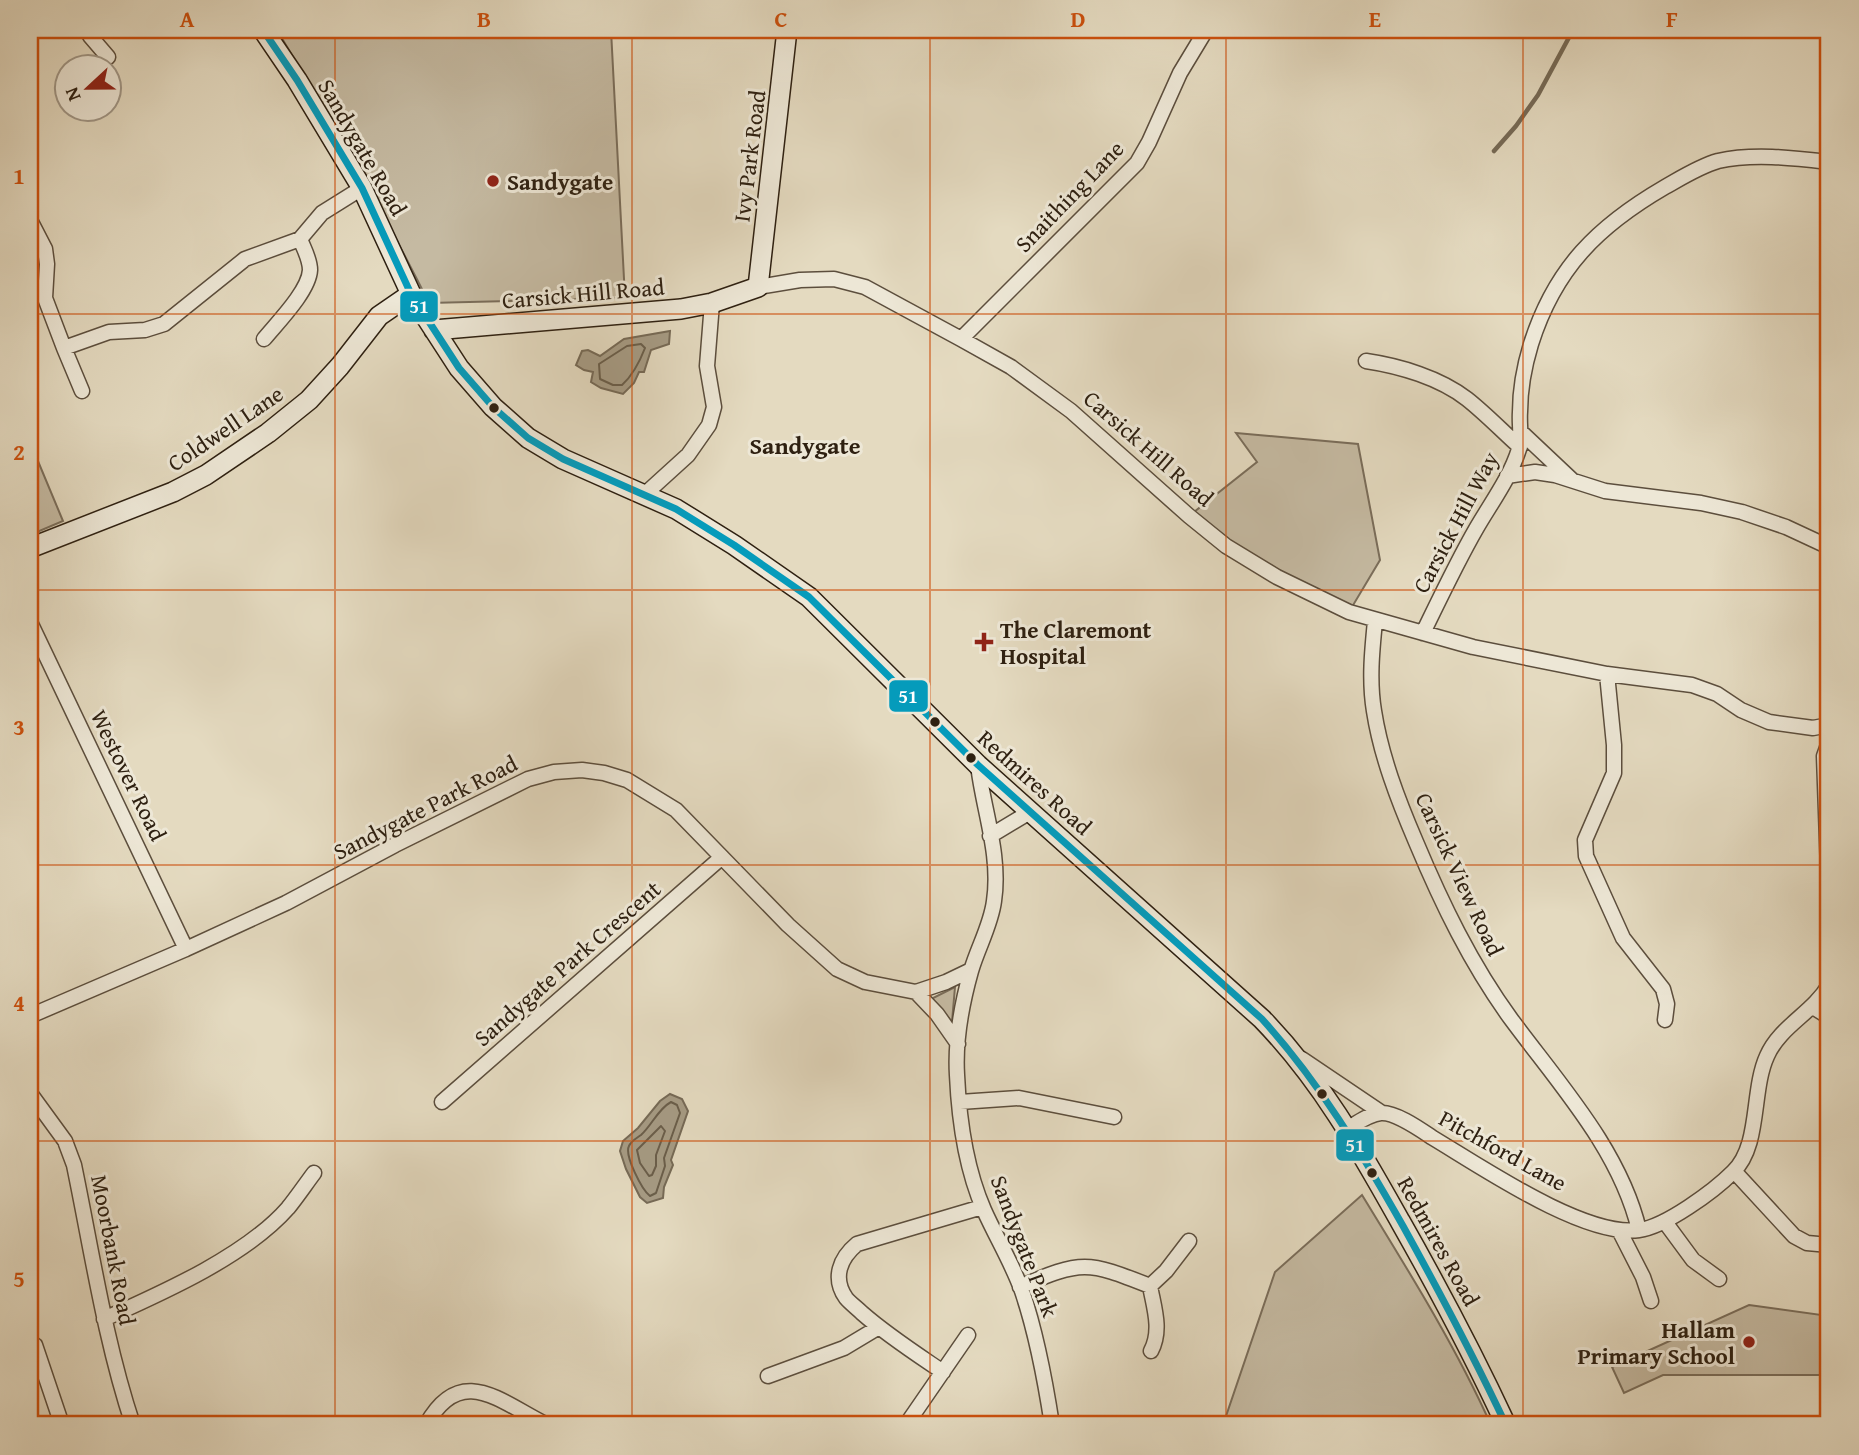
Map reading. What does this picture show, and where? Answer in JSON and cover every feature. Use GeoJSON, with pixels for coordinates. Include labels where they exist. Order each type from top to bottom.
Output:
{"type":"FeatureCollection","features":[{"type":"Feature","properties":{"kind":"street","name":"Sandygate Road"},"geometry":{"type":"LineString","coordinates":[[263,30],[297,80],[362,188],[411,294]]}},
{"type":"Feature","properties":{"kind":"street","name":"Ivy Park Road"},"geometry":{"type":"LineString","coordinates":[[758,288],[787,30]]}},
{"type":"Feature","properties":{"kind":"street","name":"Snaithing Lane"},"geometry":{"type":"LineString","coordinates":[[961,339],[1137,163],[1180,73],[1206,30]]}},
{"type":"Feature","properties":{"kind":"street"},"geometry":{"type":"LineString","coordinates":[[90,32],[104,52]]}},
{"type":"Feature","properties":{"kind":"street","name":"Carsick Hill Way"},"geometry":{"type":"LineString","coordinates":[[1423,632],[1451,574],[1520,447],[1522,375],[1532,341],[1565,272],[1588,243],[1618,217],[1684,176],[1718,162],[1795,158],[1829,162]]}},
{"type":"Feature","properties":{"kind":"street"},"geometry":{"type":"LineString","coordinates":[[64,348],[109,332],[145,330],[164,324],[245,259],[300,239],[322,214],[362,188]]}},
{"type":"Feature","properties":{"kind":"street"},"geometry":{"type":"LineString","coordinates":[[30,220],[45,249],[46,298],[82,391]]}},
{"type":"Feature","properties":{"kind":"street"},"geometry":{"type":"LineString","coordinates":[[264,339],[306,285],[310,272],[300,239]]}},
{"type":"Feature","properties":{"kind":"street","name":"Carsick Hill Road"},"geometry":{"type":"LineString","coordinates":[[433,330],[681,309],[712,303],[758,288],[800,280],[834,279],[865,287],[1011,367],[1071,411],[1226,546],[1315,597],[1375,621],[1423,632],[1473,648],[1607,674],[1692,685],[1717,694],[1741,710],[1769,722],[1813,728],[1829,725]]}},
{"type":"Feature","properties":{"kind":"street","name":"Redmires Road"},"geometry":{"type":"LineString","coordinates":[[411,294],[459,368],[493,407],[528,438],[563,459],[676,509],[809,597],[978,765],[1252,1010],[1293,1052],[1325,1093],[1348,1129],[1443,1297],[1506,1425]]}},
{"type":"Feature","properties":{"kind":"street","name":"Coldwell Lane"},"geometry":{"type":"LineString","coordinates":[[30,548],[173,492],[206,475],[268,433],[309,400],[379,316],[411,294]]}},
{"type":"Feature","properties":{"kind":"street"},"geometry":{"type":"LineString","coordinates":[[644,495],[688,455],[709,425],[714,407],[707,366],[712,303]]}},
{"type":"Feature","properties":{"kind":"street"},"geometry":{"type":"LineString","coordinates":[[1366,361],[1417,373],[1465,397],[1520,447]]}},
{"type":"Feature","properties":{"kind":"street"},"geometry":{"type":"LineString","coordinates":[[1520,431],[1574,482]]}},
{"type":"Feature","properties":{"kind":"street"},"geometry":{"type":"LineString","coordinates":[[1507,475],[1535,472],[1555,475],[1605,491],[1701,503],[1742,512],[1829,545]]}},
{"type":"Feature","properties":{"kind":"street","name":"Carsick View Road"},"geometry":{"type":"LineString","coordinates":[[1375,621],[1371,682],[1374,710],[1389,773],[1424,861],[1448,914],[1487,983],[1600,1141],[1623,1186],[1639,1230]]}},
{"type":"Feature","properties":{"kind":"street","name":"Westover Road"},"geometry":{"type":"LineString","coordinates":[[30,622],[186,949]]}},
{"type":"Feature","properties":{"kind":"street"},"geometry":{"type":"LineString","coordinates":[[1607,674],[1614,773],[1585,840],[1586,856],[1623,938],[1663,989],[1667,1004],[1665,1020]]}},
{"type":"Feature","properties":{"kind":"street"},"geometry":{"type":"LineString","coordinates":[[1829,742],[1824,757],[1829,898]]}},
{"type":"Feature","properties":{"kind":"street","name":"Sandygate Park"},"geometry":{"type":"LineString","coordinates":[[978,765],[996,882],[994,904],[971,970],[958,1044],[960,1102],[964,1136],[982,1207],[1020,1287],[1034,1328],[1052,1425]]}},
{"type":"Feature","properties":{"kind":"street","name":"Sandygate Park Road"},"geometry":{"type":"LineString","coordinates":[[30,1016],[286,903],[528,779],[554,772],[582,770],[627,780],[676,810],[788,925],[837,970],[865,982],[916,992]]}},
{"type":"Feature","properties":{"kind":"street"},"geometry":{"type":"LineString","coordinates":[[990,836],[1030,812]]}},
{"type":"Feature","properties":{"kind":"street","name":"Sandygate Park Crescent"},"geometry":{"type":"LineString","coordinates":[[442,1102],[722,857]]}},
{"type":"Feature","properties":{"kind":"street"},"geometry":{"type":"LineString","coordinates":[[958,1044],[937,1014],[916,992],[971,970]]}},
{"type":"Feature","properties":{"kind":"street"},"geometry":{"type":"LineString","coordinates":[[1829,985],[1813,1007],[1784,1031],[1768,1052],[1760,1073],[1749,1146],[1734,1171],[1794,1236],[1807,1243],[1829,1245]]}},
{"type":"Feature","properties":{"kind":"street"},"geometry":{"type":"LineString","coordinates":[[1813,1007],[1829,1017]]}},
{"type":"Feature","properties":{"kind":"street"},"geometry":{"type":"LineString","coordinates":[[1293,1052],[1382,1113]]}},
{"type":"Feature","properties":{"kind":"street","name":"Moorbank Road"},"geometry":{"type":"LineString","coordinates":[[30,1093],[65,1142],[74,1165],[104,1319],[133,1425]]}},
{"type":"Feature","properties":{"kind":"street"},"geometry":{"type":"LineString","coordinates":[[960,1102],[1019,1098],[1114,1117]]}},
{"type":"Feature","properties":{"kind":"street"},"geometry":{"type":"LineString","coordinates":[[1348,1129],[1362,1120],[1382,1113]]}},
{"type":"Feature","properties":{"kind":"street","name":"Pitchford Lane"},"geometry":{"type":"LineString","coordinates":[[1382,1113],[1403,1119],[1493,1176],[1533,1196],[1591,1224],[1620,1232],[1639,1230],[1665,1222],[1734,1171]]}},
{"type":"Feature","properties":{"kind":"street"},"geometry":{"type":"LineString","coordinates":[[104,1319],[185,1280],[259,1234],[287,1209],[314,1173]]}},
{"type":"Feature","properties":{"kind":"street"},"geometry":{"type":"LineString","coordinates":[[943,1372],[879,1327],[846,1299],[841,1287],[839,1268],[849,1251],[857,1244],[982,1207]]}},
{"type":"Feature","properties":{"kind":"street"},"geometry":{"type":"LineString","coordinates":[[1665,1222],[1693,1260],[1719,1279]]}},
{"type":"Feature","properties":{"kind":"street"},"geometry":{"type":"LineString","coordinates":[[1620,1232],[1643,1277],[1651,1301]]}},
{"type":"Feature","properties":{"kind":"street"},"geometry":{"type":"LineString","coordinates":[[1150,1286],[1166,1271],[1189,1241]]}},
{"type":"Feature","properties":{"kind":"street"},"geometry":{"type":"LineString","coordinates":[[1020,1287],[1073,1266],[1093,1266],[1150,1286]]}},
{"type":"Feature","properties":{"kind":"street"},"geometry":{"type":"LineString","coordinates":[[1150,1286],[1157,1328],[1151,1351]]}},
{"type":"Feature","properties":{"kind":"street"},"geometry":{"type":"LineString","coordinates":[[768,1376],[844,1348],[879,1327]]}},
{"type":"Feature","properties":{"kind":"street"},"geometry":{"type":"LineString","coordinates":[[906,1425],[968,1335]]}},
{"type":"Feature","properties":{"kind":"street"},"geometry":{"type":"LineString","coordinates":[[35,1345],[62,1425]]}},
{"type":"Feature","properties":{"kind":"street"},"geometry":{"type":"LineString","coordinates":[[426,1425],[436,1407],[446,1399],[469,1391],[483,1391],[547,1425]]}},
{"type":"Feature","properties":{"kind":"shaded area","name":"Sandygate"},"geometry":{"type":"Polygon","coordinates":[[[277,30],[611,30],[625,298],[429,303],[356,165],[277,30]]]}},
{"type":"Feature","properties":{"kind":"shaded area"},"geometry":{"type":"Polygon","coordinates":[[[1236,433],[1358,444],[1380,560],[1349,612],[1189,516],[1257,462],[1236,433]]]}},
{"type":"Feature","properties":{"kind":"shaded area"},"geometry":{"type":"Polygon","coordinates":[[[30,442],[63,521],[30,535],[30,442]]]}},
{"type":"Feature","properties":{"kind":"shaded area"},"geometry":{"type":"Polygon","coordinates":[[[955,987],[952,1022],[931,999],[955,987]]]}},
{"type":"Feature","properties":{"kind":"shaded area"},"geometry":{"type":"Polygon","coordinates":[[[1362,1195],[1446,1337],[1491,1425],[1223,1425],[1275,1272],[1362,1195]]]}},
{"type":"Feature","properties":{"kind":"shaded area"},"geometry":{"type":"Polygon","coordinates":[[[1749,1305],[1829,1316],[1829,1375],[1663,1375],[1624,1393],[1612,1367],[1749,1305]]]}},
{"type":"Feature","properties":{"kind":"water"},"geometry":{"type":"Polygon","coordinates":[[[670,331],[669,344],[651,350],[644,372],[639,372],[634,383],[623,394],[601,388],[591,382],[593,372],[576,365],[582,351],[588,350],[600,356],[624,339],[670,331]]]}},
{"type":"Feature","properties":{"kind":"water"},"geometry":{"type":"Polygon","coordinates":[[[670,1094],[682,1099],[688,1111],[671,1160],[673,1165],[664,1187],[663,1198],[647,1203],[640,1197],[620,1151],[623,1141],[638,1128],[660,1101],[670,1094]]]}},
{"type":"Feature","properties":{"kind":"waterway"},"geometry":{"type":"LineString","coordinates":[[1494,151],[1538,95],[1573,30]]}},
{"type":"Feature","properties":{"kind":"transit line","name":"51"},"geometry":{"type":"LineString","coordinates":[[263,30],[297,80],[362,188],[411,294],[459,368],[493,407],[528,438],[563,459],[676,509],[809,597],[978,765],[1262,1019],[1321,1093],[1371,1171],[1443,1300],[1506,1425]]}},
{"type":"Feature","properties":{"kind":"place","name":"Sandygate"},"geometry":{"type":"Point","coordinates":[493,181]}},
{"type":"Feature","properties":{"kind":"place","name":"The Claremont Hospital"},"geometry":{"type":"Point","coordinates":[984,642]}},
{"type":"Feature","properties":{"kind":"place","name":"Hallam Primary School"},"geometry":{"type":"Point","coordinates":[1749,1342]}},
{"type":"Feature","properties":{"kind":"district","name":"Sandygate"},"geometry":{"type":"Point","coordinates":[805,445]}}]}
